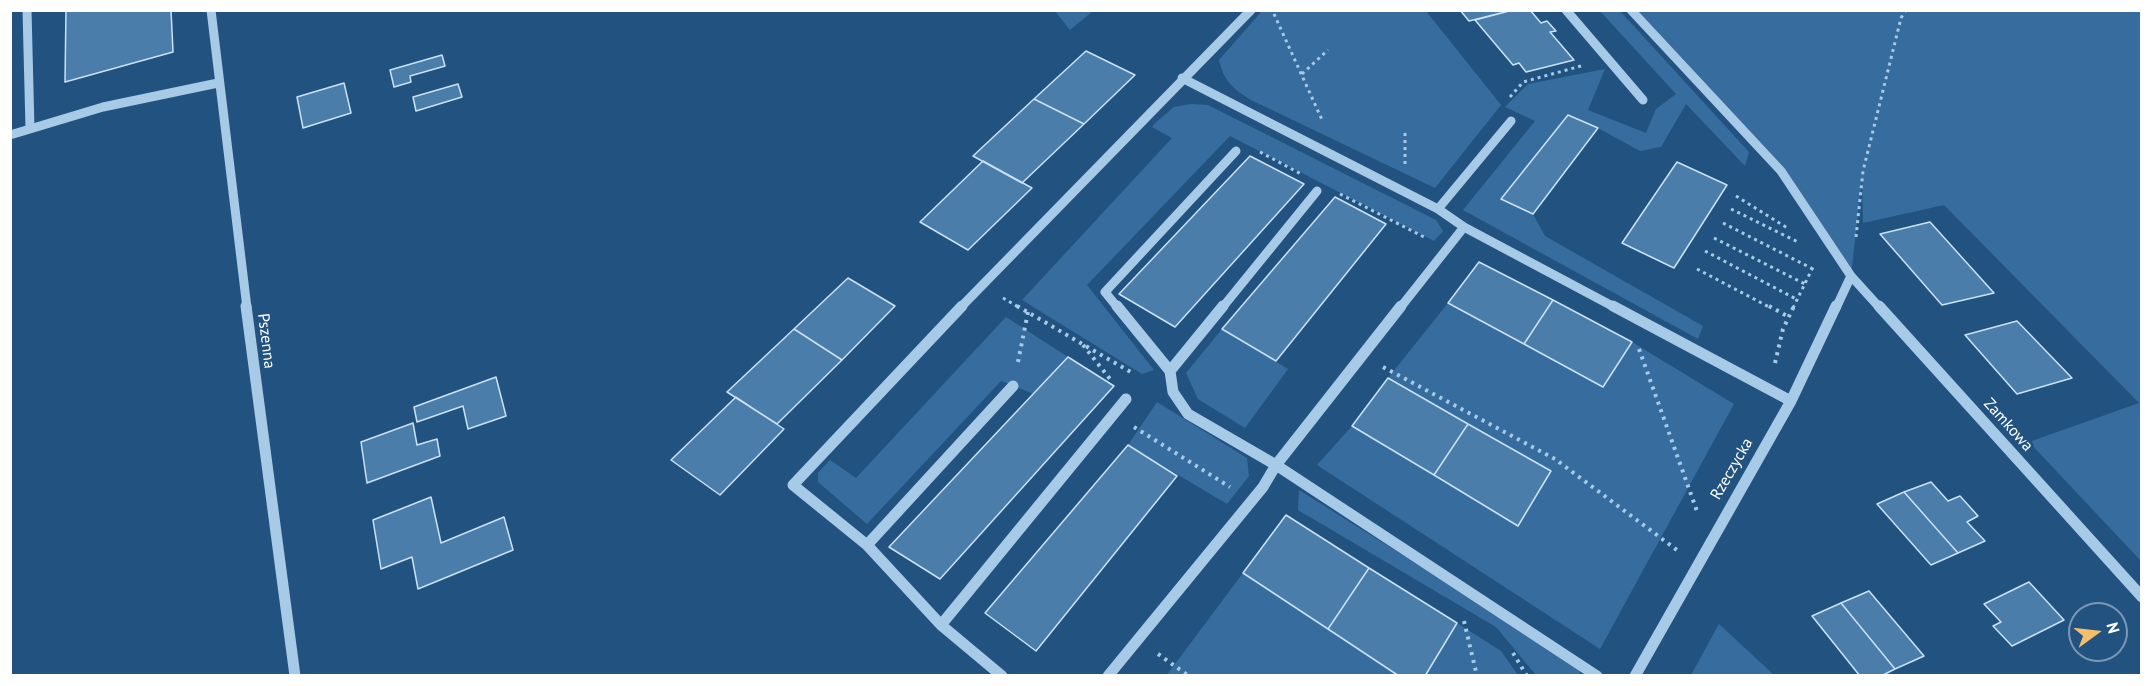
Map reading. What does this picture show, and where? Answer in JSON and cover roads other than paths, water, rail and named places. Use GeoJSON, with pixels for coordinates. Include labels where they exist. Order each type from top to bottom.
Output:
{"type":"FeatureCollection","features":[{"type":"Feature","properties":{"kind":"street"},"geometry":{"type":"LineString","coordinates":[[27,10],[30,129]]}},
{"type":"Feature","properties":{"kind":"street","name":"Pszenna"},"geometry":{"type":"LineString","coordinates":[[211,10],[218,83],[295,675]]}},
{"type":"Feature","properties":{"kind":"street"},"geometry":{"type":"LineString","coordinates":[[1002,675],[941,625],[867,545],[793,485],[1182,78],[1251,10]]}},
{"type":"Feature","properties":{"kind":"street"},"geometry":{"type":"LineString","coordinates":[[1566,10],[1643,100]]}},
{"type":"Feature","properties":{"kind":"street","name":"Zamkowa"},"geometry":{"type":"LineString","coordinates":[[1631,10],[1781,171],[1851,276],[2142,597]]}},
{"type":"Feature","properties":{"kind":"street"},"geometry":{"type":"LineString","coordinates":[[1182,78],[1438,209],[1464,227],[1791,401]]}},
{"type":"Feature","properties":{"kind":"street"},"geometry":{"type":"LineString","coordinates":[[10,135],[103,107],[218,83]]}},
{"type":"Feature","properties":{"kind":"street"},"geometry":{"type":"LineString","coordinates":[[1438,209],[1511,121]]}},
{"type":"Feature","properties":{"kind":"street"},"geometry":{"type":"LineString","coordinates":[[1236,151],[1105,292],[1170,371],[1173,392],[1188,414],[1276,465],[1597,675]]}},
{"type":"Feature","properties":{"kind":"street"},"geometry":{"type":"LineString","coordinates":[[1170,371],[1317,191]]}},
{"type":"Feature","properties":{"kind":"street"},"geometry":{"type":"LineString","coordinates":[[1108,675],[1263,487],[1276,465],[1464,227]]}},
{"type":"Feature","properties":{"kind":"street","name":"Rzeczycka"},"geometry":{"type":"LineString","coordinates":[[1635,675],[1791,401],[1851,276]]}},
{"type":"Feature","properties":{"kind":"street"},"geometry":{"type":"LineString","coordinates":[[867,545],[1013,386]]}},
{"type":"Feature","properties":{"kind":"street"},"geometry":{"type":"LineString","coordinates":[[941,625],[1126,399]]}}]}
